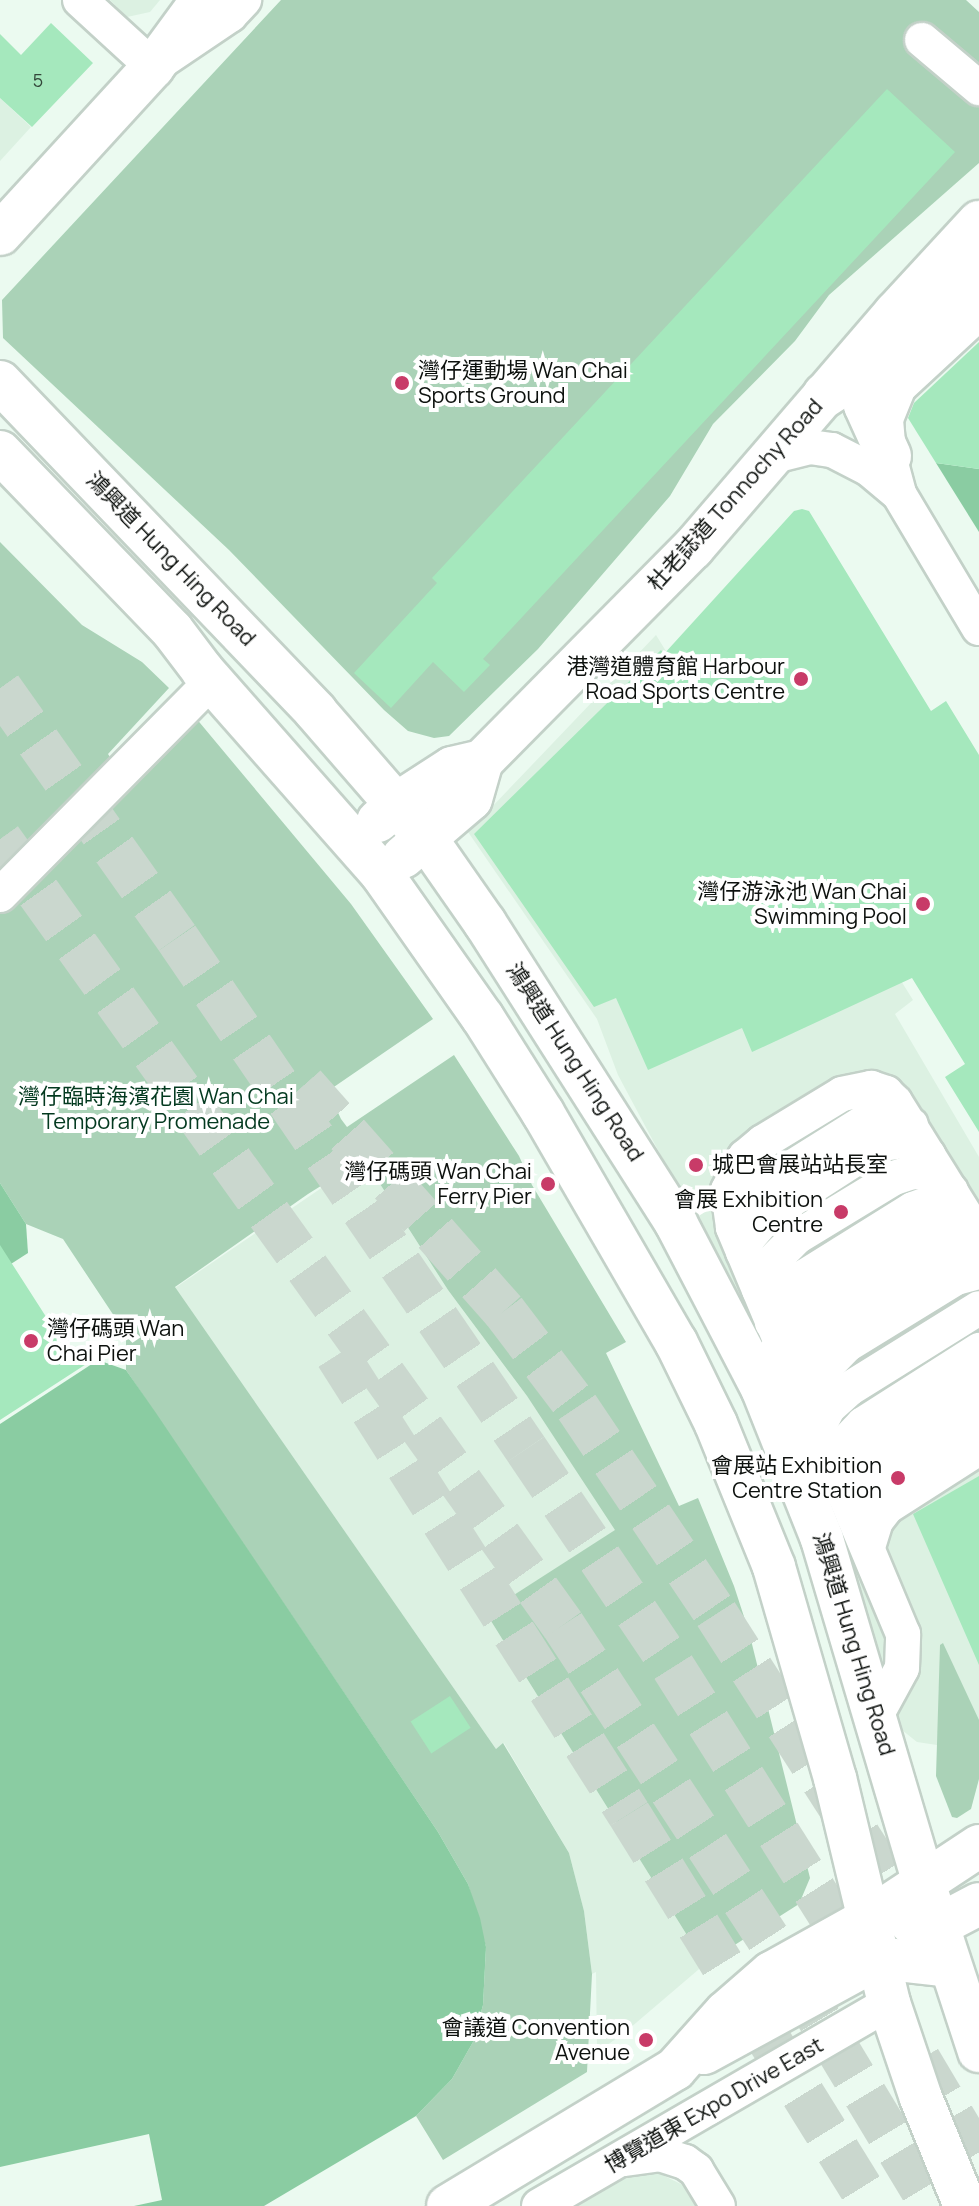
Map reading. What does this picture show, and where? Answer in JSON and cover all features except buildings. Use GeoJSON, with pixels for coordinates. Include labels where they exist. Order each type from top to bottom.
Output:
{"type":"FeatureCollection","features":[{"type":"Feature","properties":{"kind":"highway"},"geometry":{"type":"LineString","coordinates":[[894,475],[866,405],[871,389],[911,340],[979,275]]}},
{"type":"Feature","properties":{"kind":"highway"},"geometry":{"type":"LineString","coordinates":[[825,395],[911,340]]}},
{"type":"Feature","properties":{"kind":"main road"},"geometry":{"type":"LineString","coordinates":[[0,234],[153,67],[202,0]]}},
{"type":"Feature","properties":{"kind":"main road","name":"杜老誌道 Tonnochy Road"},"geometry":{"type":"LineString","coordinates":[[381,873],[427,840],[471,799],[482,761],[693,548],[979,222]]}},
{"type":"Feature","properties":{"kind":"main road","name":"鴻興道 Hung Hing Road"},"geometry":{"type":"LineString","coordinates":[[0,382],[250,641],[398,803],[485,923],[642,1165],[716,1295],[781,1363],[826,1551],[877,1714],[937,1926],[964,1957],[979,2051]]}},
{"type":"Feature","properties":{"kind":"main road","name":"鴻興道 Hung Hing Road"},"geometry":{"type":"LineString","coordinates":[[0,452],[121,573],[381,873],[483,1018],[543,1113],[696,1382],[774,1567],[835,1778],[889,2003],[917,2087],[965,2206]]}},
{"type":"Feature","properties":{"kind":"main road","name":"杜老誌道 Tonnochy Road"},"geometry":{"type":"LineString","coordinates":[[355,841],[398,803],[452,768],[482,761]]}},
{"type":"Feature","properties":{"kind":"main road"},"geometry":{"type":"LineString","coordinates":[[675,2069],[749,1990],[790,1961],[870,1918],[923,1880],[979,1846]]}},
{"type":"Feature","properties":{"kind":"main road"},"geometry":{"type":"LineString","coordinates":[[870,1918],[937,1926],[979,1904]]}},
{"type":"Feature","properties":{"kind":"main road"},"geometry":{"type":"LineString","coordinates":[[448,2206],[675,2069],[878,1958],[964,1957]]}},
{"type":"Feature","properties":{"kind":"main road"},"geometry":{"type":"LineString","coordinates":[[889,2003],[964,1957]]}},
{"type":"Feature","properties":{"kind":"street"},"geometry":{"type":"LineString","coordinates":[[88,2],[153,67],[230,15],[244,0]]}},
{"type":"Feature","properties":{"kind":"street"},"geometry":{"type":"LineString","coordinates":[[922,40],[979,88]]}},
{"type":"Feature","properties":{"kind":"street"},"geometry":{"type":"LineString","coordinates":[[979,313],[899,387],[886,420],[894,475],[979,628]]}},
{"type":"Feature","properties":{"kind":"street"},"geometry":{"type":"LineString","coordinates":[[774,456],[810,447],[832,450],[869,469],[894,475]]}},
{"type":"Feature","properties":{"kind":"street"},"geometry":{"type":"LineString","coordinates":[[0,895],[213,680]]}},
{"type":"Feature","properties":{"kind":"street"},"geometry":{"type":"LineString","coordinates":[[877,1714],[902,1668],[903,1634],[817,1430],[781,1363],[759,1290],[738,1239],[744,1206],[759,1188],[869,1119],[889,1115],[911,1125],[977,1237]]}},
{"type":"Feature","properties":{"kind":"street"},"geometry":{"type":"LineString","coordinates":[[738,1239],[748,1238],[768,1215],[877,1145],[895,1140],[910,1142],[928,1155]]}},
{"type":"Feature","properties":{"kind":"street"},"geometry":{"type":"LineString","coordinates":[[759,1290],[763,1271],[797,1237],[894,1178],[913,1172],[926,1173],[943,1181],[952,1192]]}},
{"type":"Feature","properties":{"kind":"street"},"geometry":{"type":"LineString","coordinates":[[781,1363],[783,1298],[804,1277],[913,1209],[932,1202],[945,1203],[961,1212],[977,1237]]}},
{"type":"Feature","properties":{"kind":"street"},"geometry":{"type":"LineString","coordinates":[[781,1363],[825,1328],[942,1255],[961,1249],[977,1237]]}},
{"type":"Feature","properties":{"kind":"street"},"geometry":{"type":"LineString","coordinates":[[781,1363],[847,1345],[956,1278],[979,1272]]}},
{"type":"Feature","properties":{"kind":"street"},"geometry":{"type":"LineString","coordinates":[[817,1430],[828,1408],[849,1389],[979,1308]]}},
{"type":"Feature","properties":{"kind":"street"},"geometry":{"type":"LineString","coordinates":[[849,1506],[843,1445],[863,1424],[979,1350]]}},
{"type":"Feature","properties":{"kind":"street"},"geometry":{"type":"LineString","coordinates":[[849,1506],[853,1469],[873,1449],[979,1382]]}},
{"type":"Feature","properties":{"kind":"street"},"geometry":{"type":"LineString","coordinates":[[849,1506],[874,1482],[979,1415]]}},
{"type":"Feature","properties":{"kind":"street"},"geometry":{"type":"LineString","coordinates":[[849,1506],[876,1521],[887,1507],[979,1448]]}},
{"type":"Feature","properties":{"kind":"street","name":"博覽道東 Expo Drive East"},"geometry":{"type":"LineString","coordinates":[[539,2206],[889,2003]]}},
{"type":"Feature","properties":{"kind":"street"},"geometry":{"type":"LineString","coordinates":[[617,2161],[647,2154],[685,2162],[696,2170],[718,2206]]}},
{"type":"Feature","properties":{"kind":"shaded area"},"geometry":{"type":"Polygon","coordinates":[[[110,0],[160,0],[150,12],[127,17],[110,0]]]}},
{"type":"Feature","properties":{"kind":"shaded area"},"geometry":{"type":"Polygon","coordinates":[[[0,98],[31,127],[0,161],[0,98]]]}},
{"type":"Feature","properties":{"kind":"shaded area"},"geometry":{"type":"Polygon","coordinates":[[[936,463],[979,469],[979,532],[936,463]]]}},
{"type":"Feature","properties":{"kind":"shaded area","name":"會展站 Exhibition Centre Station"},"geometry":{"type":"Polygon","coordinates":[[[656,635],[781,837],[804,826],[913,1000],[895,1014],[979,1157],[979,1746],[970,1750],[917,1742],[902,1730],[739,1302],[618,1075],[597,1019],[468,832],[656,635]]]}},
{"type":"Feature","properties":{"kind":"shaded area"},"geometry":{"type":"Polygon","coordinates":[[[364,1159],[448,1290],[527,1396],[616,1530],[486,1613],[705,1964],[623,2034],[597,2052],[596,1972],[592,1974],[584,1911],[569,1853],[504,1743],[496,1749],[175,1288],[364,1159]]]}},
{"type":"Feature","properties":{"kind":"shaded area"},"geometry":{"type":"Polygon","coordinates":[[[0,1183],[26,1224],[28,1253],[0,1271],[0,1183]]]}},
{"type":"Feature","properties":{"kind":"shaded area"},"geometry":{"type":"Polygon","coordinates":[[[98,1360],[126,1370],[438,1832],[468,1884],[486,1947],[483,2005],[473,2042],[452,2079],[416,2116],[264,2206],[0,2206],[0,1424],[98,1360]]]}},
{"type":"Feature","properties":{"kind":"shaded area"},"geometry":{"type":"Polygon","coordinates":[[[650,2169],[687,2187],[702,2206],[568,2206],[622,2173],[650,2169]]]}},
{"type":"Feature","properties":{"kind":"green space","name":"灣仔運動場 Wan Chai Sports Ground"},"geometry":{"type":"Polygon","coordinates":[[[281,0],[966,0],[979,12],[979,163],[829,295],[795,341],[713,424],[670,496],[538,649],[449,736],[434,738],[408,731],[384,710],[229,550],[3,338],[2,300],[281,0]]]}},
{"type":"Feature","properties":{"kind":"green space","name":"灣仔臨時海濱花園 Wan Chai Temporary Promenade"},"geometry":{"type":"Polygon","coordinates":[[[0,542],[82,625],[142,662],[169,688],[108,754],[127,783],[195,717],[351,904],[433,1019],[328,1091],[341,1119],[347,1127],[454,1055],[519,1156],[532,1185],[626,1342],[606,1353],[679,1506],[698,1498],[749,1632],[810,1878],[799,1904],[705,1964],[486,1613],[615,1530],[527,1396],[448,1290],[364,1159],[308,1194],[175,1287],[496,1749],[503,1743],[569,1853],[584,1911],[592,1974],[587,2072],[443,2160],[416,2116],[452,2079],[473,2042],[483,2005],[486,1947],[468,1884],[438,1832],[126,1370],[126,1334],[63,1239],[26,1224],[0,1183],[0,542]]]}},
{"type":"Feature","properties":{"kind":"green space"},"geometry":{"type":"Polygon","coordinates":[[[943,1643],[979,1720],[979,1779],[971,1809],[957,1818],[952,1817],[936,1776],[940,1645],[943,1643]]]}},
{"type":"Feature","properties":{"kind":"pier"},"geometry":{"type":"Polygon","coordinates":[[[149,2134],[162,2200],[134,2206],[0,2206],[0,2167],[149,2134]]]}},
{"type":"Feature","properties":{"kind":"tunnel"},"geometry":{"type":"LineString","coordinates":[[0,688],[177,938],[526,1449],[673,1667],[863,1967]]}},
{"type":"Feature","properties":{"kind":"tunnel"},"geometry":{"type":"LineString","coordinates":[[0,839],[563,1625],[797,1982],[932,2206]]}},
{"type":"Feature","properties":{"kind":"tunnel"},"geometry":{"type":"LineString","coordinates":[[304,1085],[504,1311],[577,1407],[716,1614],[919,1930]]}},
{"type":"Feature","properties":{"kind":"tunnel"},"geometry":{"type":"LineString","coordinates":[[337,1355],[629,1814],[872,2206]]}},
{"type":"Feature","properties":{"kind":"tunnel"},"geometry":{"type":"LineString","coordinates":[[919,2060],[979,2161]]}},
{"type":"Feature","properties":{"kind":"place","name":"灣仔運動場 Wan Chai Sports Ground"},"geometry":{"type":"Point","coordinates":[402,383]}},
{"type":"Feature","properties":{"kind":"place","name":"港灣道體育館 Harbour Road Sports Centre"},"geometry":{"type":"Point","coordinates":[801,679]}},
{"type":"Feature","properties":{"kind":"place","name":"灣仔游泳池 Wan Chai Swimming Pool"},"geometry":{"type":"Point","coordinates":[923,904]}},
{"type":"Feature","properties":{"kind":"place","name":"城巴會展站站長室"},"geometry":{"type":"Point","coordinates":[696,1165]}},
{"type":"Feature","properties":{"kind":"place","name":"灣仔碼頭 Wan Chai Ferry Pier"},"geometry":{"type":"Point","coordinates":[548,1184]}},
{"type":"Feature","properties":{"kind":"place","name":"會展 Exhibition Centre"},"geometry":{"type":"Point","coordinates":[841,1212]}},
{"type":"Feature","properties":{"kind":"place","name":"灣仔碼頭 Wan Chai Pier"},"geometry":{"type":"Point","coordinates":[31,1341]}},
{"type":"Feature","properties":{"kind":"place","name":"會展站 Exhibition Centre Station"},"geometry":{"type":"Point","coordinates":[898,1478]}},
{"type":"Feature","properties":{"kind":"place","name":"會議道 Convention Avenue"},"geometry":{"type":"Point","coordinates":[646,2040]}}]}
